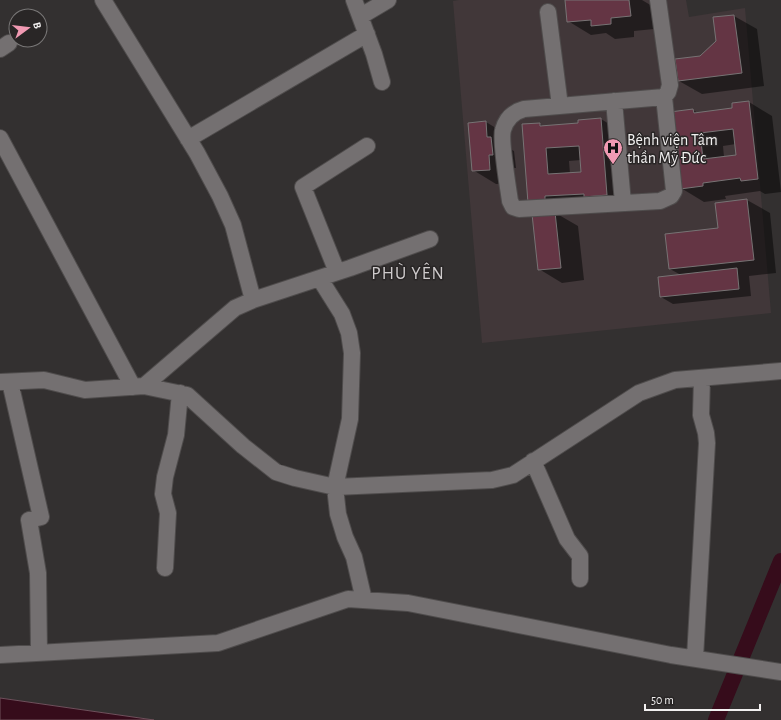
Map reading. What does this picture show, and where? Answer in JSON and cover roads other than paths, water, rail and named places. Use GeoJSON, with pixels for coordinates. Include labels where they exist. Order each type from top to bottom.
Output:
{"type":"FeatureCollection","features":[{"type":"Feature","properties":{"kind":"street"},"geometry":{"type":"LineString","coordinates":[[103,0],[188,139],[220,196],[233,225],[253,300]]}},
{"type":"Feature","properties":{"kind":"street"},"geometry":{"type":"LineString","coordinates":[[354,0],[361,16],[382,82]]}},
{"type":"Feature","properties":{"kind":"street"},"geometry":{"type":"LineString","coordinates":[[361,16],[388,0]]}},
{"type":"Feature","properties":{"kind":"street"},"geometry":{"type":"LineString","coordinates":[[658,0],[670,85],[668,92],[664,97],[674,194],[668,199],[660,201],[519,209],[513,207],[510,201],[502,132],[505,124],[516,112],[524,109],[664,97]]}},
{"type":"Feature","properties":{"kind":"street"},"geometry":{"type":"LineString","coordinates":[[548,12],[560,106]]}},
{"type":"Feature","properties":{"kind":"street"},"geometry":{"type":"LineString","coordinates":[[188,139],[367,34]]}},
{"type":"Feature","properties":{"kind":"street"},"geometry":{"type":"LineString","coordinates":[[614,101],[623,203]]}},
{"type":"Feature","properties":{"kind":"street"},"geometry":{"type":"LineString","coordinates":[[0,138],[139,386]]}},
{"type":"Feature","properties":{"kind":"street"},"geometry":{"type":"LineString","coordinates":[[337,272],[303,187],[367,146]]}},
{"type":"Feature","properties":{"kind":"street"},"geometry":{"type":"LineString","coordinates":[[139,386],[235,308],[253,300],[320,279],[430,239]]}},
{"type":"Feature","properties":{"kind":"street"},"geometry":{"type":"LineString","coordinates":[[320,279],[342,314],[349,332],[352,353],[350,419],[335,487],[338,514],[345,537],[354,557],[364,600]]}},
{"type":"Feature","properties":{"kind":"street"},"geometry":{"type":"LineString","coordinates":[[39,653],[38,573],[29,520],[41,517],[5,382],[44,380],[84,390],[139,386],[187,395],[201,406],[243,446],[276,472],[335,487],[492,480],[513,475],[639,393],[675,380],[781,371]]}},
{"type":"Feature","properties":{"kind":"street"},"geometry":{"type":"LineString","coordinates":[[695,658],[707,443],[701,415],[702,378]]}},
{"type":"Feature","properties":{"kind":"street"},"geometry":{"type":"LineString","coordinates":[[165,568],[168,513],[163,494],[165,477],[176,435],[180,393]]}},
{"type":"Feature","properties":{"kind":"street"},"geometry":{"type":"LineString","coordinates":[[533,461],[567,539],[580,556],[580,579]]}},
{"type":"Feature","properties":{"kind":"street"},"geometry":{"type":"LineString","coordinates":[[0,655],[218,643],[348,599],[408,603],[695,658],[781,672]]}},
{"type":"Feature","properties":{"kind":"waterway"},"geometry":{"type":"LineString","coordinates":[[716,720],[781,561]]}},
{"type":"Feature","properties":{"kind":"place","name":"Bệnh viện Tâm thần Mỹ Đức"},"geometry":{"type":"Point","coordinates":[613,165]}},
{"type":"Feature","properties":{"kind":"district","name":"PHÙ YÊN"},"geometry":{"type":"Point","coordinates":[408,273]}}]}
